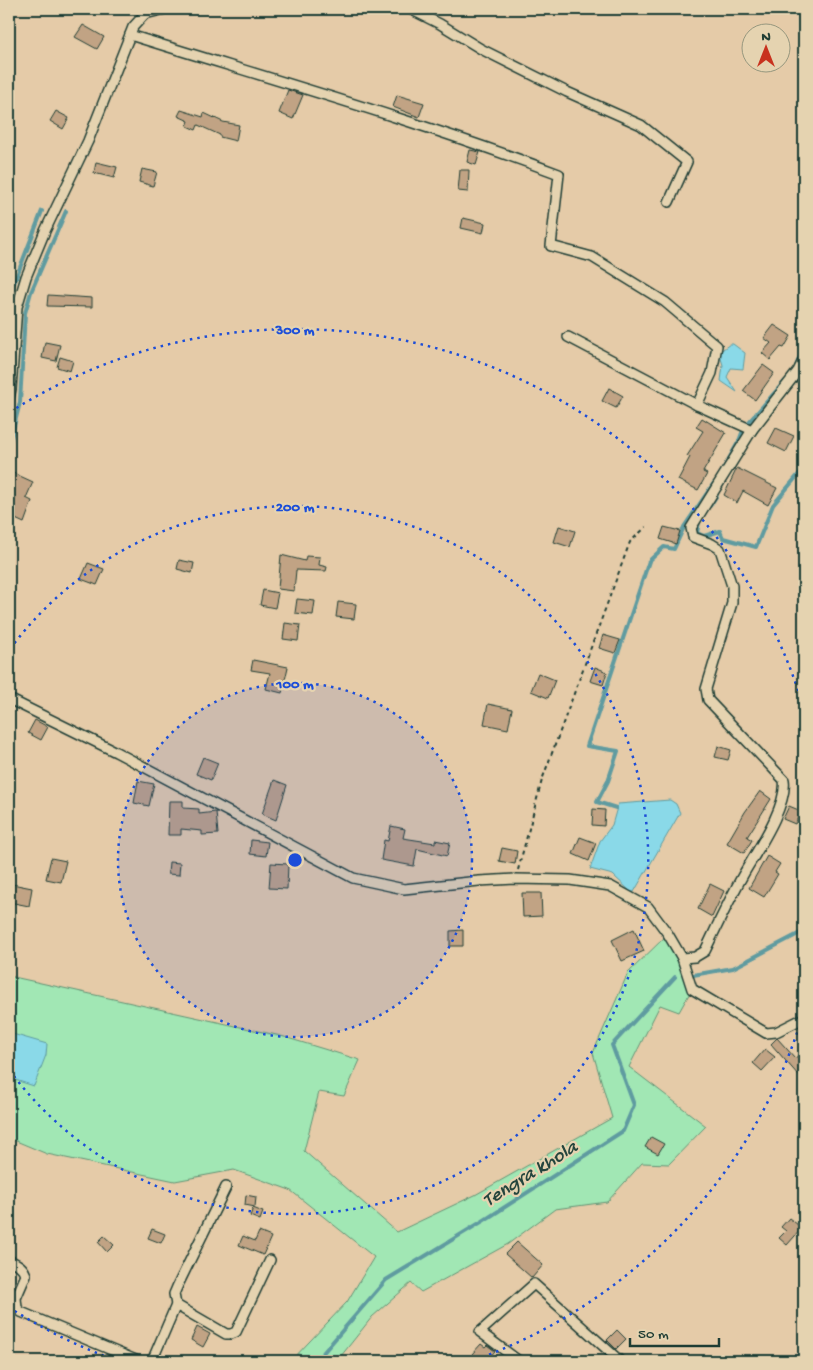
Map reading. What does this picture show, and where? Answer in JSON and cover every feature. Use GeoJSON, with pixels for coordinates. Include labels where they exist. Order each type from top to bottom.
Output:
{"type":"FeatureCollection","features":[{"type":"Feature","properties":{"kind":"street"},"geometry":{"type":"LineString","coordinates":[[9,398],[17,307],[26,277],[88,140],[133,27],[146,14],[165,9]]}},
{"type":"Feature","properties":{"kind":"street"},"geometry":{"type":"LineString","coordinates":[[410,9],[567,92],[641,125],[687,162],[669,202]]}},
{"type":"Feature","properties":{"kind":"street"},"geometry":{"type":"LineString","coordinates":[[130,35],[363,107],[504,153],[559,174],[551,246],[592,257],[665,302],[717,346],[712,373],[698,405]]}},
{"type":"Feature","properties":{"kind":"street"},"geometry":{"type":"LineString","coordinates":[[568,337],[698,405],[752,430]]}},
{"type":"Feature","properties":{"kind":"street"},"geometry":{"type":"LineString","coordinates":[[682,958],[695,957],[704,951],[743,875],[769,830],[784,793],[784,780],[708,700],[706,689],[732,603],[732,586],[720,549],[712,544],[696,539],[691,531],[694,521],[708,502],[752,430],[786,387],[804,358]]}},
{"type":"Feature","properties":{"kind":"street"},"geometry":{"type":"LineString","coordinates":[[9,699],[116,752],[353,878],[404,890],[479,881],[515,879],[570,880],[610,886],[648,907],[668,934],[682,958],[692,989],[766,1032],[776,1032],[804,1018]]}},
{"type":"Feature","properties":{"kind":"street"},"geometry":{"type":"LineString","coordinates":[[152,1361],[176,1305],[174,1294],[226,1187]]}},
{"type":"Feature","properties":{"kind":"street"},"geometry":{"type":"LineString","coordinates":[[9,1260],[20,1265],[25,1270],[26,1275],[16,1298],[17,1308],[21,1312],[138,1361]]}},
{"type":"Feature","properties":{"kind":"street"},"geometry":{"type":"LineString","coordinates":[[176,1305],[226,1334],[236,1332],[270,1260]]}},
{"type":"Feature","properties":{"kind":"street"},"geometry":{"type":"LineString","coordinates":[[519,1361],[480,1332],[534,1284],[620,1361]]}},
{"type":"Feature","properties":{"kind":"path"},"geometry":{"type":"LineString","coordinates":[[515,879],[542,780],[585,661],[618,579],[630,542],[646,528]]}},
{"type":"Feature","properties":{"kind":"green space"},"geometry":{"type":"Polygon","coordinates":[[[668,934],[692,989],[679,1012],[660,1005],[629,1067],[706,1126],[669,1164],[642,1163],[607,1202],[555,1209],[508,1244],[421,1292],[411,1283],[372,1317],[337,1361],[291,1361],[347,1302],[374,1257],[290,1190],[234,1170],[175,1181],[47,1154],[9,1138],[9,976],[281,1036],[360,1060],[344,1096],[319,1092],[304,1151],[397,1232],[475,1195],[612,1118],[593,1053],[628,973],[668,934]]]}},
{"type":"Feature","properties":{"kind":"water"},"geometry":{"type":"Polygon","coordinates":[[[733,344],[745,353],[743,369],[731,368],[727,377],[737,392],[721,381],[723,365],[719,352],[733,344]]]}},
{"type":"Feature","properties":{"kind":"water"},"geometry":{"type":"Polygon","coordinates":[[[670,800],[676,804],[680,813],[634,892],[631,892],[613,875],[590,869],[600,841],[612,825],[618,804],[670,800]]]}},
{"type":"Feature","properties":{"kind":"water"},"geometry":{"type":"Polygon","coordinates":[[[9,1033],[47,1044],[46,1055],[34,1086],[9,1078],[9,1033]]]}},
{"type":"Feature","properties":{"kind":"building"},"geometry":{"type":"Polygon","coordinates":[[[83,25],[104,37],[97,49],[75,37],[83,25]]]}},
{"type":"Feature","properties":{"kind":"building"},"geometry":{"type":"Polygon","coordinates":[[[288,90],[303,95],[293,119],[279,113],[288,90]]]}},
{"type":"Feature","properties":{"kind":"building"},"geometry":{"type":"Polygon","coordinates":[[[397,95],[424,103],[419,117],[393,107],[397,95]]]}},
{"type":"Feature","properties":{"kind":"building"},"geometry":{"type":"Polygon","coordinates":[[[181,110],[203,117],[204,113],[223,122],[239,125],[236,141],[220,137],[220,135],[198,125],[196,130],[187,126],[189,121],[178,116],[181,110]]]}},
{"type":"Feature","properties":{"kind":"building"},"geometry":{"type":"Polygon","coordinates":[[[56,111],[69,118],[63,129],[50,121],[56,111]]]}},
{"type":"Feature","properties":{"kind":"building"},"geometry":{"type":"Polygon","coordinates":[[[470,150],[480,152],[476,165],[467,162],[470,150]]]}},
{"type":"Feature","properties":{"kind":"building"},"geometry":{"type":"Polygon","coordinates":[[[96,162],[117,167],[114,178],[94,173],[96,162]]]}},
{"type":"Feature","properties":{"kind":"building"},"geometry":{"type":"Polygon","coordinates":[[[142,169],[157,172],[153,186],[139,182],[142,169]]]}},
{"type":"Feature","properties":{"kind":"building"},"geometry":{"type":"Polygon","coordinates":[[[460,170],[469,170],[468,192],[458,191],[460,170]]]}},
{"type":"Feature","properties":{"kind":"building"},"geometry":{"type":"Polygon","coordinates":[[[463,218],[485,223],[483,233],[461,228],[463,218]]]}},
{"type":"Feature","properties":{"kind":"building"},"geometry":{"type":"Polygon","coordinates":[[[48,295],[92,298],[92,307],[47,306],[48,295]]]}},
{"type":"Feature","properties":{"kind":"building"},"geometry":{"type":"Polygon","coordinates":[[[774,325],[791,336],[784,348],[781,347],[770,360],[762,353],[771,343],[764,338],[774,325]]]}},
{"type":"Feature","properties":{"kind":"building"},"geometry":{"type":"Polygon","coordinates":[[[45,342],[60,345],[56,361],[42,358],[45,342]]]}},
{"type":"Feature","properties":{"kind":"building"},"geometry":{"type":"Polygon","coordinates":[[[60,357],[73,361],[70,371],[57,367],[60,357]]]}},
{"type":"Feature","properties":{"kind":"building"},"geometry":{"type":"Polygon","coordinates":[[[763,365],[774,373],[755,400],[743,391],[763,365]]]}},
{"type":"Feature","properties":{"kind":"building"},"geometry":{"type":"Polygon","coordinates":[[[609,388],[623,396],[616,408],[602,401],[609,388]]]}},
{"type":"Feature","properties":{"kind":"building"},"geometry":{"type":"Polygon","coordinates":[[[702,418],[726,433],[703,472],[707,474],[698,490],[678,480],[690,457],[687,456],[703,431],[696,427],[702,418]]]}},
{"type":"Feature","properties":{"kind":"building"},"geometry":{"type":"Polygon","coordinates":[[[776,428],[794,436],[786,452],[768,443],[776,428]]]}},
{"type":"Feature","properties":{"kind":"building"},"geometry":{"type":"Polygon","coordinates":[[[737,468],[777,488],[768,505],[743,491],[737,503],[724,495],[737,468]]]}},
{"type":"Feature","properties":{"kind":"building"},"geometry":{"type":"Polygon","coordinates":[[[9,471],[33,482],[26,498],[32,501],[24,523],[9,516],[9,471]]]}},
{"type":"Feature","properties":{"kind":"building"},"geometry":{"type":"Polygon","coordinates":[[[559,526],[575,531],[570,547],[554,542],[559,526]]]}},
{"type":"Feature","properties":{"kind":"building"},"geometry":{"type":"Polygon","coordinates":[[[664,527],[680,531],[676,544],[660,539],[664,527]]]}},
{"type":"Feature","properties":{"kind":"building"},"geometry":{"type":"Polygon","coordinates":[[[281,555],[305,561],[306,556],[320,557],[319,565],[327,567],[326,571],[296,570],[294,591],[278,589],[281,555]]]}},
{"type":"Feature","properties":{"kind":"building"},"geometry":{"type":"Polygon","coordinates":[[[179,560],[194,563],[192,573],[177,569],[179,560]]]}},
{"type":"Feature","properties":{"kind":"building"},"geometry":{"type":"Polygon","coordinates":[[[88,563],[104,569],[97,585],[81,579],[88,563]]]}},
{"type":"Feature","properties":{"kind":"building"},"geometry":{"type":"Polygon","coordinates":[[[263,590],[278,593],[275,608],[260,605],[263,590]]]}},
{"type":"Feature","properties":{"kind":"building"},"geometry":{"type":"Polygon","coordinates":[[[297,599],[315,601],[313,615],[295,613],[297,599]]]}},
{"type":"Feature","properties":{"kind":"building"},"geometry":{"type":"Polygon","coordinates":[[[338,602],[356,604],[354,619],[336,617],[338,602]]]}},
{"type":"Feature","properties":{"kind":"building"},"geometry":{"type":"Polygon","coordinates":[[[285,623],[300,625],[298,641],[283,639],[285,623]]]}},
{"type":"Feature","properties":{"kind":"building"},"geometry":{"type":"Polygon","coordinates":[[[603,635],[620,640],[615,653],[599,648],[603,635]]]}},
{"type":"Feature","properties":{"kind":"building"},"geometry":{"type":"Polygon","coordinates":[[[253,660],[288,667],[282,693],[266,689],[270,673],[251,670],[253,660]]]}},
{"type":"Feature","properties":{"kind":"building"},"geometry":{"type":"Polygon","coordinates":[[[595,667],[607,672],[603,685],[590,681],[595,667]]]}},
{"type":"Feature","properties":{"kind":"building"},"geometry":{"type":"Polygon","coordinates":[[[538,673],[555,680],[548,698],[531,691],[538,673]]]}},
{"type":"Feature","properties":{"kind":"building"},"geometry":{"type":"Polygon","coordinates":[[[488,704],[512,709],[508,729],[484,724],[488,704]]]}},
{"type":"Feature","properties":{"kind":"building"},"geometry":{"type":"Polygon","coordinates":[[[35,720],[48,727],[41,740],[28,733],[35,720]]]}},
{"type":"Feature","properties":{"kind":"building"},"geometry":{"type":"Polygon","coordinates":[[[718,746],[731,750],[728,760],[715,757],[718,746]]]}},
{"type":"Feature","properties":{"kind":"building"},"geometry":{"type":"Polygon","coordinates":[[[203,757],[218,763],[211,780],[196,774],[203,757]]]}},
{"type":"Feature","properties":{"kind":"building"},"geometry":{"type":"Polygon","coordinates":[[[274,780],[287,785],[276,820],[262,814],[274,780]]]}},
{"type":"Feature","properties":{"kind":"building"},"geometry":{"type":"Polygon","coordinates":[[[138,781],[154,784],[149,806],[134,803],[138,781]]]}},
{"type":"Feature","properties":{"kind":"building"},"geometry":{"type":"Polygon","coordinates":[[[760,791],[771,799],[747,837],[752,840],[744,853],[727,843],[760,791]]]}},
{"type":"Feature","properties":{"kind":"building"},"geometry":{"type":"Polygon","coordinates":[[[169,801],[183,801],[183,808],[199,809],[199,814],[216,812],[218,834],[202,835],[202,831],[181,829],[181,835],[168,835],[169,801]]]}},
{"type":"Feature","properties":{"kind":"building"},"geometry":{"type":"Polygon","coordinates":[[[789,806],[801,811],[795,824],[783,819],[789,806]]]}},
{"type":"Feature","properties":{"kind":"building"},"geometry":{"type":"Polygon","coordinates":[[[593,809],[605,810],[604,826],[592,825],[593,809]]]}},
{"type":"Feature","properties":{"kind":"building"},"geometry":{"type":"Polygon","coordinates":[[[391,826],[405,829],[403,838],[435,843],[435,840],[450,843],[447,856],[417,849],[414,866],[381,860],[384,840],[388,841],[391,826]]]}},
{"type":"Feature","properties":{"kind":"building"},"geometry":{"type":"Polygon","coordinates":[[[580,837],[596,843],[589,861],[573,854],[580,837]]]}},
{"type":"Feature","properties":{"kind":"building"},"geometry":{"type":"Polygon","coordinates":[[[251,840],[268,842],[266,856],[250,854],[251,840]]]}},
{"type":"Feature","properties":{"kind":"building"},"geometry":{"type":"Polygon","coordinates":[[[502,848],[517,851],[515,864],[499,861],[502,848]]]}},
{"type":"Feature","properties":{"kind":"building"},"geometry":{"type":"Polygon","coordinates":[[[767,856],[780,864],[775,872],[778,874],[764,897],[749,888],[767,856]]]}},
{"type":"Feature","properties":{"kind":"building"},"geometry":{"type":"Polygon","coordinates":[[[51,858],[66,861],[61,882],[46,879],[51,858]]]}},
{"type":"Feature","properties":{"kind":"building"},"geometry":{"type":"Polygon","coordinates":[[[169,862],[180,863],[179,875],[168,874],[169,862]]]}},
{"type":"Feature","properties":{"kind":"building"},"geometry":{"type":"Polygon","coordinates":[[[271,863],[288,864],[287,889],[269,888],[271,863]]]}},
{"type":"Feature","properties":{"kind":"building"},"geometry":{"type":"Polygon","coordinates":[[[12,884],[32,888],[29,906],[9,902],[12,884]]]}},
{"type":"Feature","properties":{"kind":"building"},"geometry":{"type":"Polygon","coordinates":[[[710,884],[724,891],[712,917],[698,909],[710,884]]]}},
{"type":"Feature","properties":{"kind":"building"},"geometry":{"type":"Polygon","coordinates":[[[522,893],[541,893],[542,916],[523,917],[522,893]]]}},
{"type":"Feature","properties":{"kind":"building"},"geometry":{"type":"Polygon","coordinates":[[[634,929],[644,951],[622,961],[612,940],[634,929]]]}},
{"type":"Feature","properties":{"kind":"building"},"geometry":{"type":"Polygon","coordinates":[[[463,930],[463,946],[450,946],[450,931],[463,930]]]}},
{"type":"Feature","properties":{"kind":"building"},"geometry":{"type":"Polygon","coordinates":[[[777,1038],[795,1058],[798,1056],[804,1064],[804,1072],[799,1076],[771,1044],[777,1038]]]}},
{"type":"Feature","properties":{"kind":"building"},"geometry":{"type":"Polygon","coordinates":[[[765,1049],[775,1057],[762,1071],[753,1063],[765,1049]]]}},
{"type":"Feature","properties":{"kind":"building"},"geometry":{"type":"Polygon","coordinates":[[[651,1137],[664,1144],[658,1154],[645,1147],[651,1137]]]}},
{"type":"Feature","properties":{"kind":"building"},"geometry":{"type":"Polygon","coordinates":[[[246,1195],[256,1197],[255,1207],[245,1205],[246,1195]]]}},
{"type":"Feature","properties":{"kind":"building"},"geometry":{"type":"Polygon","coordinates":[[[253,1208],[263,1212],[260,1220],[250,1216],[253,1208]]]}},
{"type":"Feature","properties":{"kind":"building"},"geometry":{"type":"Polygon","coordinates":[[[789,1218],[802,1228],[787,1245],[779,1238],[786,1231],[781,1227],[789,1218]]]}},
{"type":"Feature","properties":{"kind":"building"},"geometry":{"type":"Polygon","coordinates":[[[152,1229],[165,1234],[161,1243],[148,1238],[152,1229]]]}},
{"type":"Feature","properties":{"kind":"building"},"geometry":{"type":"Polygon","coordinates":[[[259,1232],[271,1237],[263,1255],[239,1245],[243,1236],[255,1241],[259,1232]]]}},
{"type":"Feature","properties":{"kind":"building"},"geometry":{"type":"Polygon","coordinates":[[[104,1236],[114,1245],[107,1252],[98,1242],[104,1236]]]}},
{"type":"Feature","properties":{"kind":"building"},"geometry":{"type":"Polygon","coordinates":[[[517,1242],[543,1265],[532,1278],[505,1254],[517,1242]]]}},
{"type":"Feature","properties":{"kind":"building"},"geometry":{"type":"Polygon","coordinates":[[[197,1327],[210,1334],[203,1347],[191,1340],[197,1327]]]}},
{"type":"Feature","properties":{"kind":"building"},"geometry":{"type":"Polygon","coordinates":[[[617,1330],[626,1339],[616,1349],[607,1340],[617,1330]]]}},
{"type":"Feature","properties":{"kind":"building"},"geometry":{"type":"Polygon","coordinates":[[[481,1344],[485,1347],[487,1345],[495,1351],[486,1361],[481,1361],[472,1354],[481,1344]]]}},
{"type":"Feature","properties":{"kind":"waterway"},"geometry":{"type":"LineString","coordinates":[[14,283],[42,211]]}},
{"type":"Feature","properties":{"kind":"waterway"},"geometry":{"type":"LineString","coordinates":[[9,446],[20,402],[25,313],[31,292],[66,211]]}},
{"type":"Feature","properties":{"kind":"waterway"},"geometry":{"type":"LineString","coordinates":[[796,366],[804,347]]}},
{"type":"Feature","properties":{"kind":"waterway"},"geometry":{"type":"LineString","coordinates":[[747,424],[785,381]]}},
{"type":"Feature","properties":{"kind":"waterway"},"geometry":{"type":"LineString","coordinates":[[722,471],[742,433]]}},
{"type":"Feature","properties":{"kind":"waterway"},"geometry":{"type":"LineString","coordinates":[[699,522],[697,533],[704,536],[720,531],[723,538],[756,547],[773,505],[804,468]]}},
{"type":"Feature","properties":{"kind":"waterway"},"geometry":{"type":"LineString","coordinates":[[616,808],[597,802],[608,781],[618,751],[587,746],[649,561],[664,547],[674,549],[684,527],[714,483]]}},
{"type":"Feature","properties":{"kind":"waterway"},"geometry":{"type":"LineString","coordinates":[[710,506],[717,495]]}},
{"type":"Feature","properties":{"kind":"waterway","name":"Tengra khola"},"geometry":{"type":"LineString","coordinates":[[693,975],[733,968],[804,931]]}},
{"type":"Feature","properties":{"kind":"waterway","name":"Tengra khola"},"geometry":{"type":"LineString","coordinates":[[316,1361],[386,1280],[483,1221],[623,1131],[634,1105],[612,1045],[675,977]]}}]}
